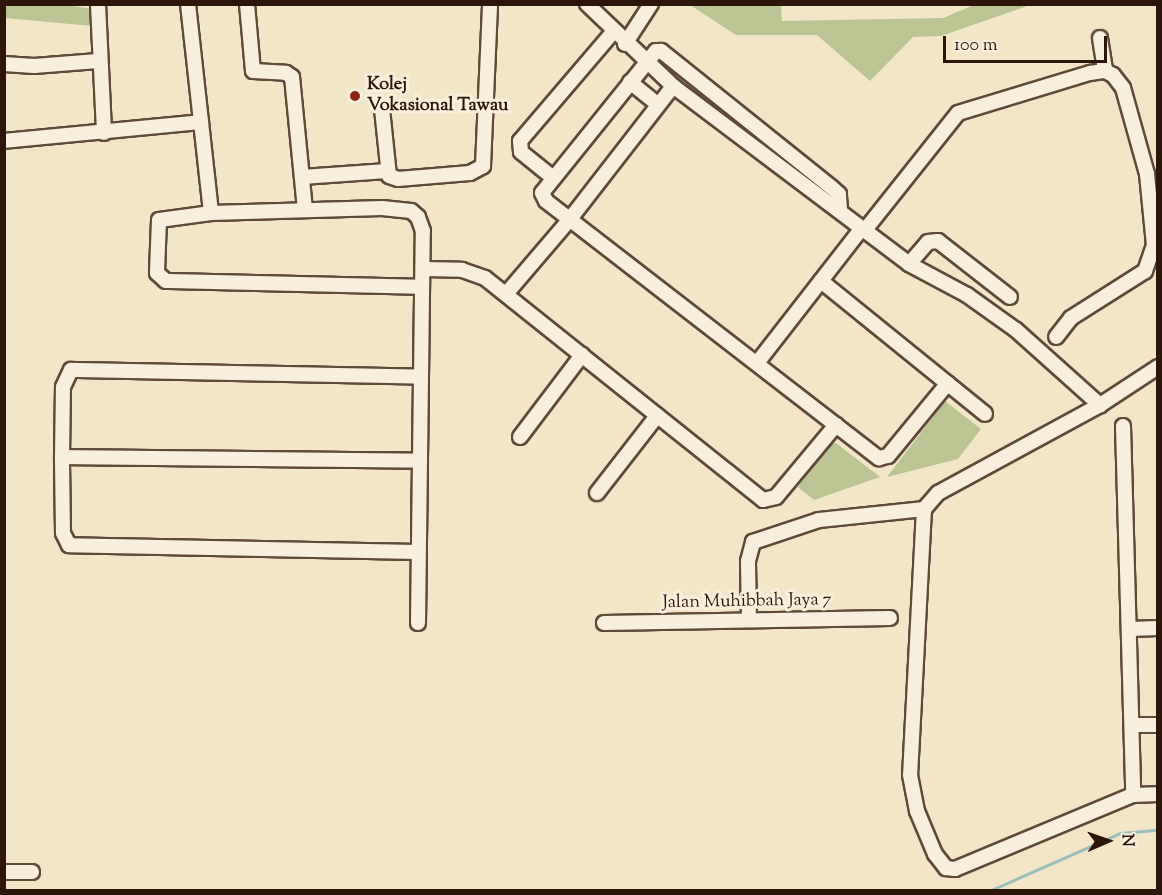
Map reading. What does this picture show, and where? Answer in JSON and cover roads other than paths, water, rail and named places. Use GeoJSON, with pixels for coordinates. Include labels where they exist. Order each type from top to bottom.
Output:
{"type":"FeatureCollection","features":[{"type":"Feature","properties":{"kind":"street"},"geometry":{"type":"LineString","coordinates":[[98,4],[98,61],[104,133]]}},
{"type":"Feature","properties":{"kind":"street"},"geometry":{"type":"LineString","coordinates":[[188,4],[211,213]]}},
{"type":"Feature","properties":{"kind":"street"},"geometry":{"type":"LineString","coordinates":[[247,4],[253,71],[292,76],[305,210]]}},
{"type":"Feature","properties":{"kind":"street"},"geometry":{"type":"LineString","coordinates":[[382,109],[389,176],[398,179],[470,173],[483,166],[490,4]]}},
{"type":"Feature","properties":{"kind":"street"},"geometry":{"type":"LineString","coordinates":[[625,44],[651,4]]}},
{"type":"Feature","properties":{"kind":"street"},"geometry":{"type":"LineString","coordinates":[[589,5],[625,44],[673,86],[909,264],[967,295],[1016,330],[1100,405]]}},
{"type":"Feature","properties":{"kind":"street"},"geometry":{"type":"LineString","coordinates":[[552,177],[520,152],[520,141],[614,33]]}},
{"type":"Feature","properties":{"kind":"street"},"geometry":{"type":"LineString","coordinates":[[1056,337],[1071,318],[1144,271],[1154,245],[1147,174],[1123,88],[1105,71],[1100,38]]}},
{"type":"Feature","properties":{"kind":"street"},"geometry":{"type":"LineString","coordinates":[[840,210],[838,194],[831,187],[666,54],[656,51],[543,188],[543,197],[570,219],[836,425],[884,459],[948,383]]}},
{"type":"Feature","properties":{"kind":"street"},"geometry":{"type":"LineString","coordinates":[[4,64],[34,66],[98,61]]}},
{"type":"Feature","properties":{"kind":"street"},"geometry":{"type":"LineString","coordinates":[[757,363],[821,280],[958,113],[1105,71]]}},
{"type":"Feature","properties":{"kind":"street"},"geometry":{"type":"LineString","coordinates":[[630,82],[658,105]]}},
{"type":"Feature","properties":{"kind":"street"},"geometry":{"type":"LineString","coordinates":[[506,294],[570,219],[673,86]]}},
{"type":"Feature","properties":{"kind":"street"},"geometry":{"type":"LineString","coordinates":[[4,141],[201,122]]}},
{"type":"Feature","properties":{"kind":"street"},"geometry":{"type":"LineString","coordinates":[[302,177],[387,171]]}},
{"type":"Feature","properties":{"kind":"street"},"geometry":{"type":"LineString","coordinates":[[418,623],[423,231],[418,217],[411,211],[305,210],[211,213],[159,220],[159,279],[422,287]]}},
{"type":"Feature","properties":{"kind":"street"},"geometry":{"type":"LineString","coordinates":[[909,264],[928,242],[935,240],[1010,297]]}},
{"type":"Feature","properties":{"kind":"street"},"geometry":{"type":"LineString","coordinates":[[423,269],[472,272],[506,294],[763,500],[770,500],[836,425]]}},
{"type":"Feature","properties":{"kind":"street"},"geometry":{"type":"LineString","coordinates":[[821,280],[985,414]]}},
{"type":"Feature","properties":{"kind":"street"},"geometry":{"type":"LineString","coordinates":[[520,437],[582,355]]}},
{"type":"Feature","properties":{"kind":"street"},"geometry":{"type":"LineString","coordinates":[[1158,367],[1100,405],[938,494],[924,509],[910,775],[921,824],[940,863],[955,869],[965,867],[1133,795],[1158,794]]}},
{"type":"Feature","properties":{"kind":"street"},"geometry":{"type":"LineString","coordinates":[[418,552],[69,544],[63,533],[63,387],[66,376],[78,369],[421,376]]}},
{"type":"Feature","properties":{"kind":"street"},"geometry":{"type":"LineString","coordinates":[[597,493],[657,416]]}},
{"type":"Feature","properties":{"kind":"street"},"geometry":{"type":"LineString","coordinates":[[1123,426],[1133,795]]}},
{"type":"Feature","properties":{"kind":"street"},"geometry":{"type":"LineString","coordinates":[[62,457],[420,460]]}},
{"type":"Feature","properties":{"kind":"street"},"geometry":{"type":"LineString","coordinates":[[750,620],[748,561],[753,542],[819,520],[924,509]]}},
{"type":"Feature","properties":{"kind":"street","name":"Jalan Muhibbah Jaya 7"},"geometry":{"type":"LineString","coordinates":[[604,623],[890,618]]}},
{"type":"Feature","properties":{"kind":"street"},"geometry":{"type":"LineString","coordinates":[[1130,629],[1158,628]]}},
{"type":"Feature","properties":{"kind":"street"},"geometry":{"type":"LineString","coordinates":[[1132,725],[1158,725]]}},
{"type":"Feature","properties":{"kind":"street"},"geometry":{"type":"LineString","coordinates":[[4,872],[32,872]]}},
{"type":"Feature","properties":{"kind":"waterway"},"geometry":{"type":"LineString","coordinates":[[991,890],[1120,833],[1158,830]]}},
{"type":"Feature","properties":{"kind":"place","name":"Kolej Vokasional Tawau"},"geometry":{"type":"Point","coordinates":[355,96]}}]}
